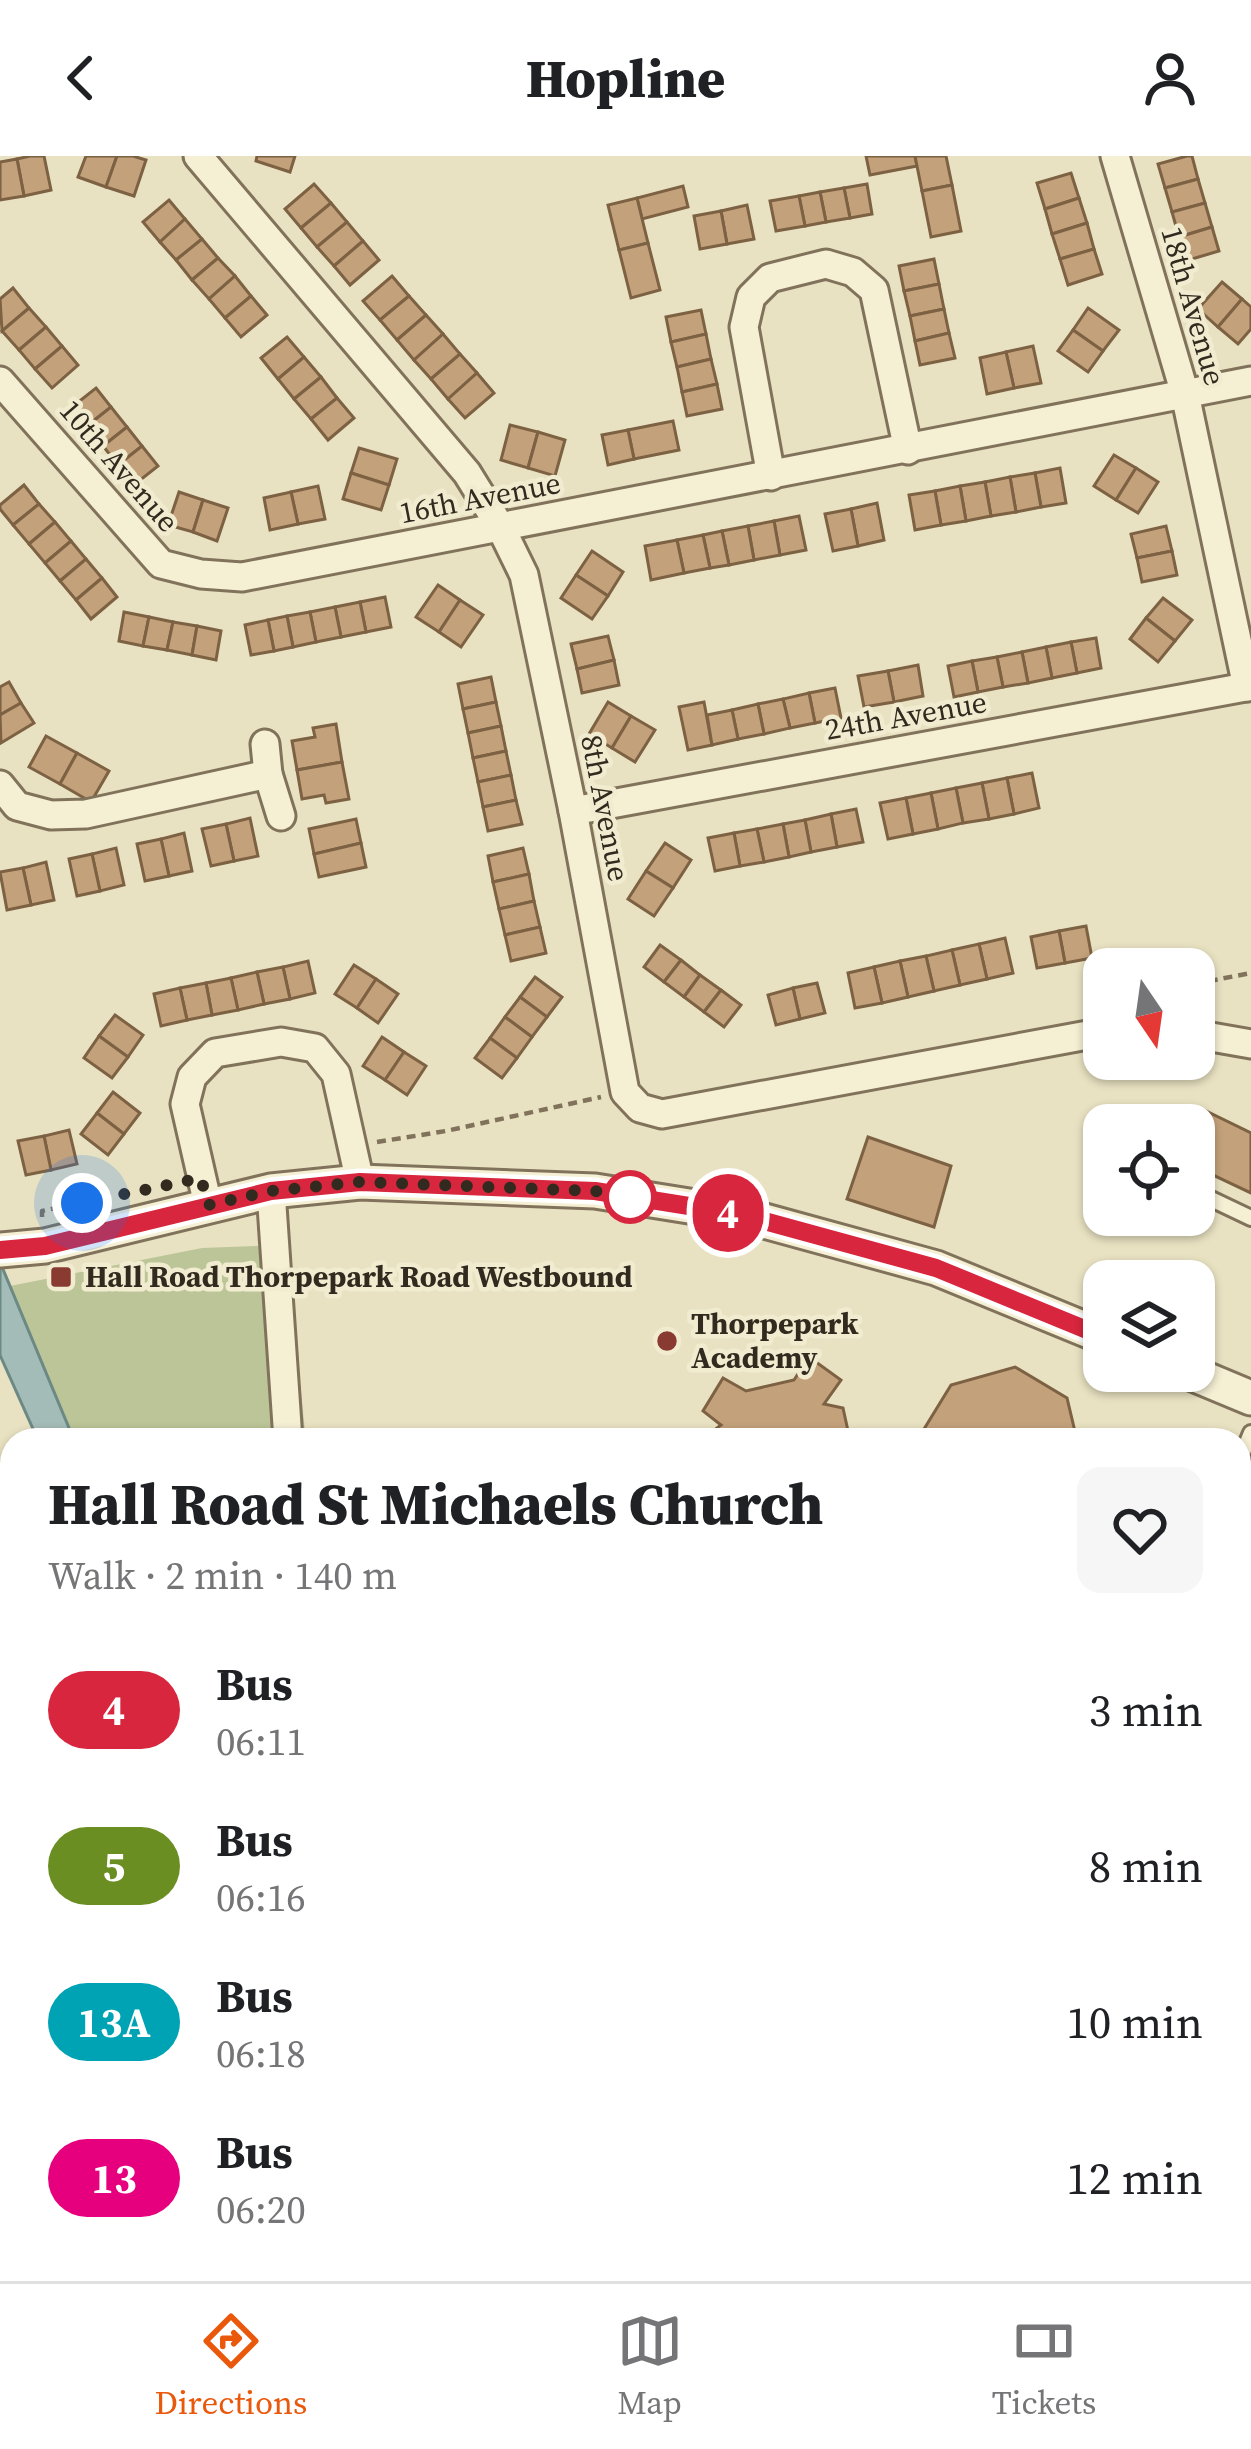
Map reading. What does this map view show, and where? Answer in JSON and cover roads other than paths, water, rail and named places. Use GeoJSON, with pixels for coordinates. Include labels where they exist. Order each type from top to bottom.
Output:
{"type":"FeatureCollection","features":[{"type":"Feature","properties":{"kind":"street","name":"8th Avenue"},"geometry":{"type":"LineString","coordinates":[[198,156],[466,473],[524,575],[626,1092],[640,1108],[662,1114],[1083,1035]]}},
{"type":"Feature","properties":{"kind":"street","name":"18th Avenue"},"geometry":{"type":"LineString","coordinates":[[1115,156],[1185,394],[1249,687]]}},
{"type":"Feature","properties":{"kind":"street"},"geometry":{"type":"LineString","coordinates":[[771,476],[744,327],[751,297],[770,278],[826,264],[853,272],[874,290],[908,450]]}},
{"type":"Feature","properties":{"kind":"street","name":"10th Avenue"},"geometry":{"type":"LineString","coordinates":[[0,381],[161,565],[201,574]]}},
{"type":"Feature","properties":{"kind":"street","name":"16th Avenue"},"geometry":{"type":"LineString","coordinates":[[201,574],[242,578],[1251,381]]}},
{"type":"Feature","properties":{"kind":"street","name":"24th Avenue"},"geometry":{"type":"LineString","coordinates":[[573,812],[1249,687]]}},
{"type":"Feature","properties":{"kind":"street"},"geometry":{"type":"LineString","coordinates":[[265,744],[281,816]]}},
{"type":"Feature","properties":{"kind":"street"},"geometry":{"type":"LineString","coordinates":[[0,785],[17,806],[51,814],[86,814],[268,774]]}},
{"type":"Feature","properties":{"kind":"street"},"geometry":{"type":"LineString","coordinates":[[1215,1036],[1250,1040]]}},
{"type":"Feature","properties":{"kind":"street"},"geometry":{"type":"LineString","coordinates":[[208,1205],[185,1104],[192,1077],[215,1053],[281,1042],[315,1048],[336,1074],[360,1182]]}},
{"type":"Feature","properties":{"kind":"street"},"geometry":{"type":"LineString","coordinates":[[3,1249],[45,1246],[271,1191],[360,1182],[595,1191],[739,1214],[936,1268],[1083,1328]]}},
{"type":"Feature","properties":{"kind":"street"},"geometry":{"type":"LineString","coordinates":[[271,1191],[287,1428]]}},
{"type":"Feature","properties":{"kind":"street"},"geometry":{"type":"LineString","coordinates":[[1215,1383],[1251,1398]]}},
{"type":"Feature","properties":{"kind":"lane"},"geometry":{"type":"LineString","coordinates":[[1215,1201],[1251,1218]]}},
{"type":"Feature","properties":{"kind":"water"},"geometry":{"type":"Polygon","coordinates":[[[0,1262],[69,1428],[33,1428],[0,1355],[0,1262]]]}},
{"type":"Feature","properties":{"kind":"place","name":"Hall Road Thorpepark Road Westbound"},"geometry":{"type":"Point","coordinates":[61,1277]}},
{"type":"Feature","properties":{"kind":"place","name":"Thorpepark Academy"},"geometry":{"type":"Point","coordinates":[667,1341]}}]}
